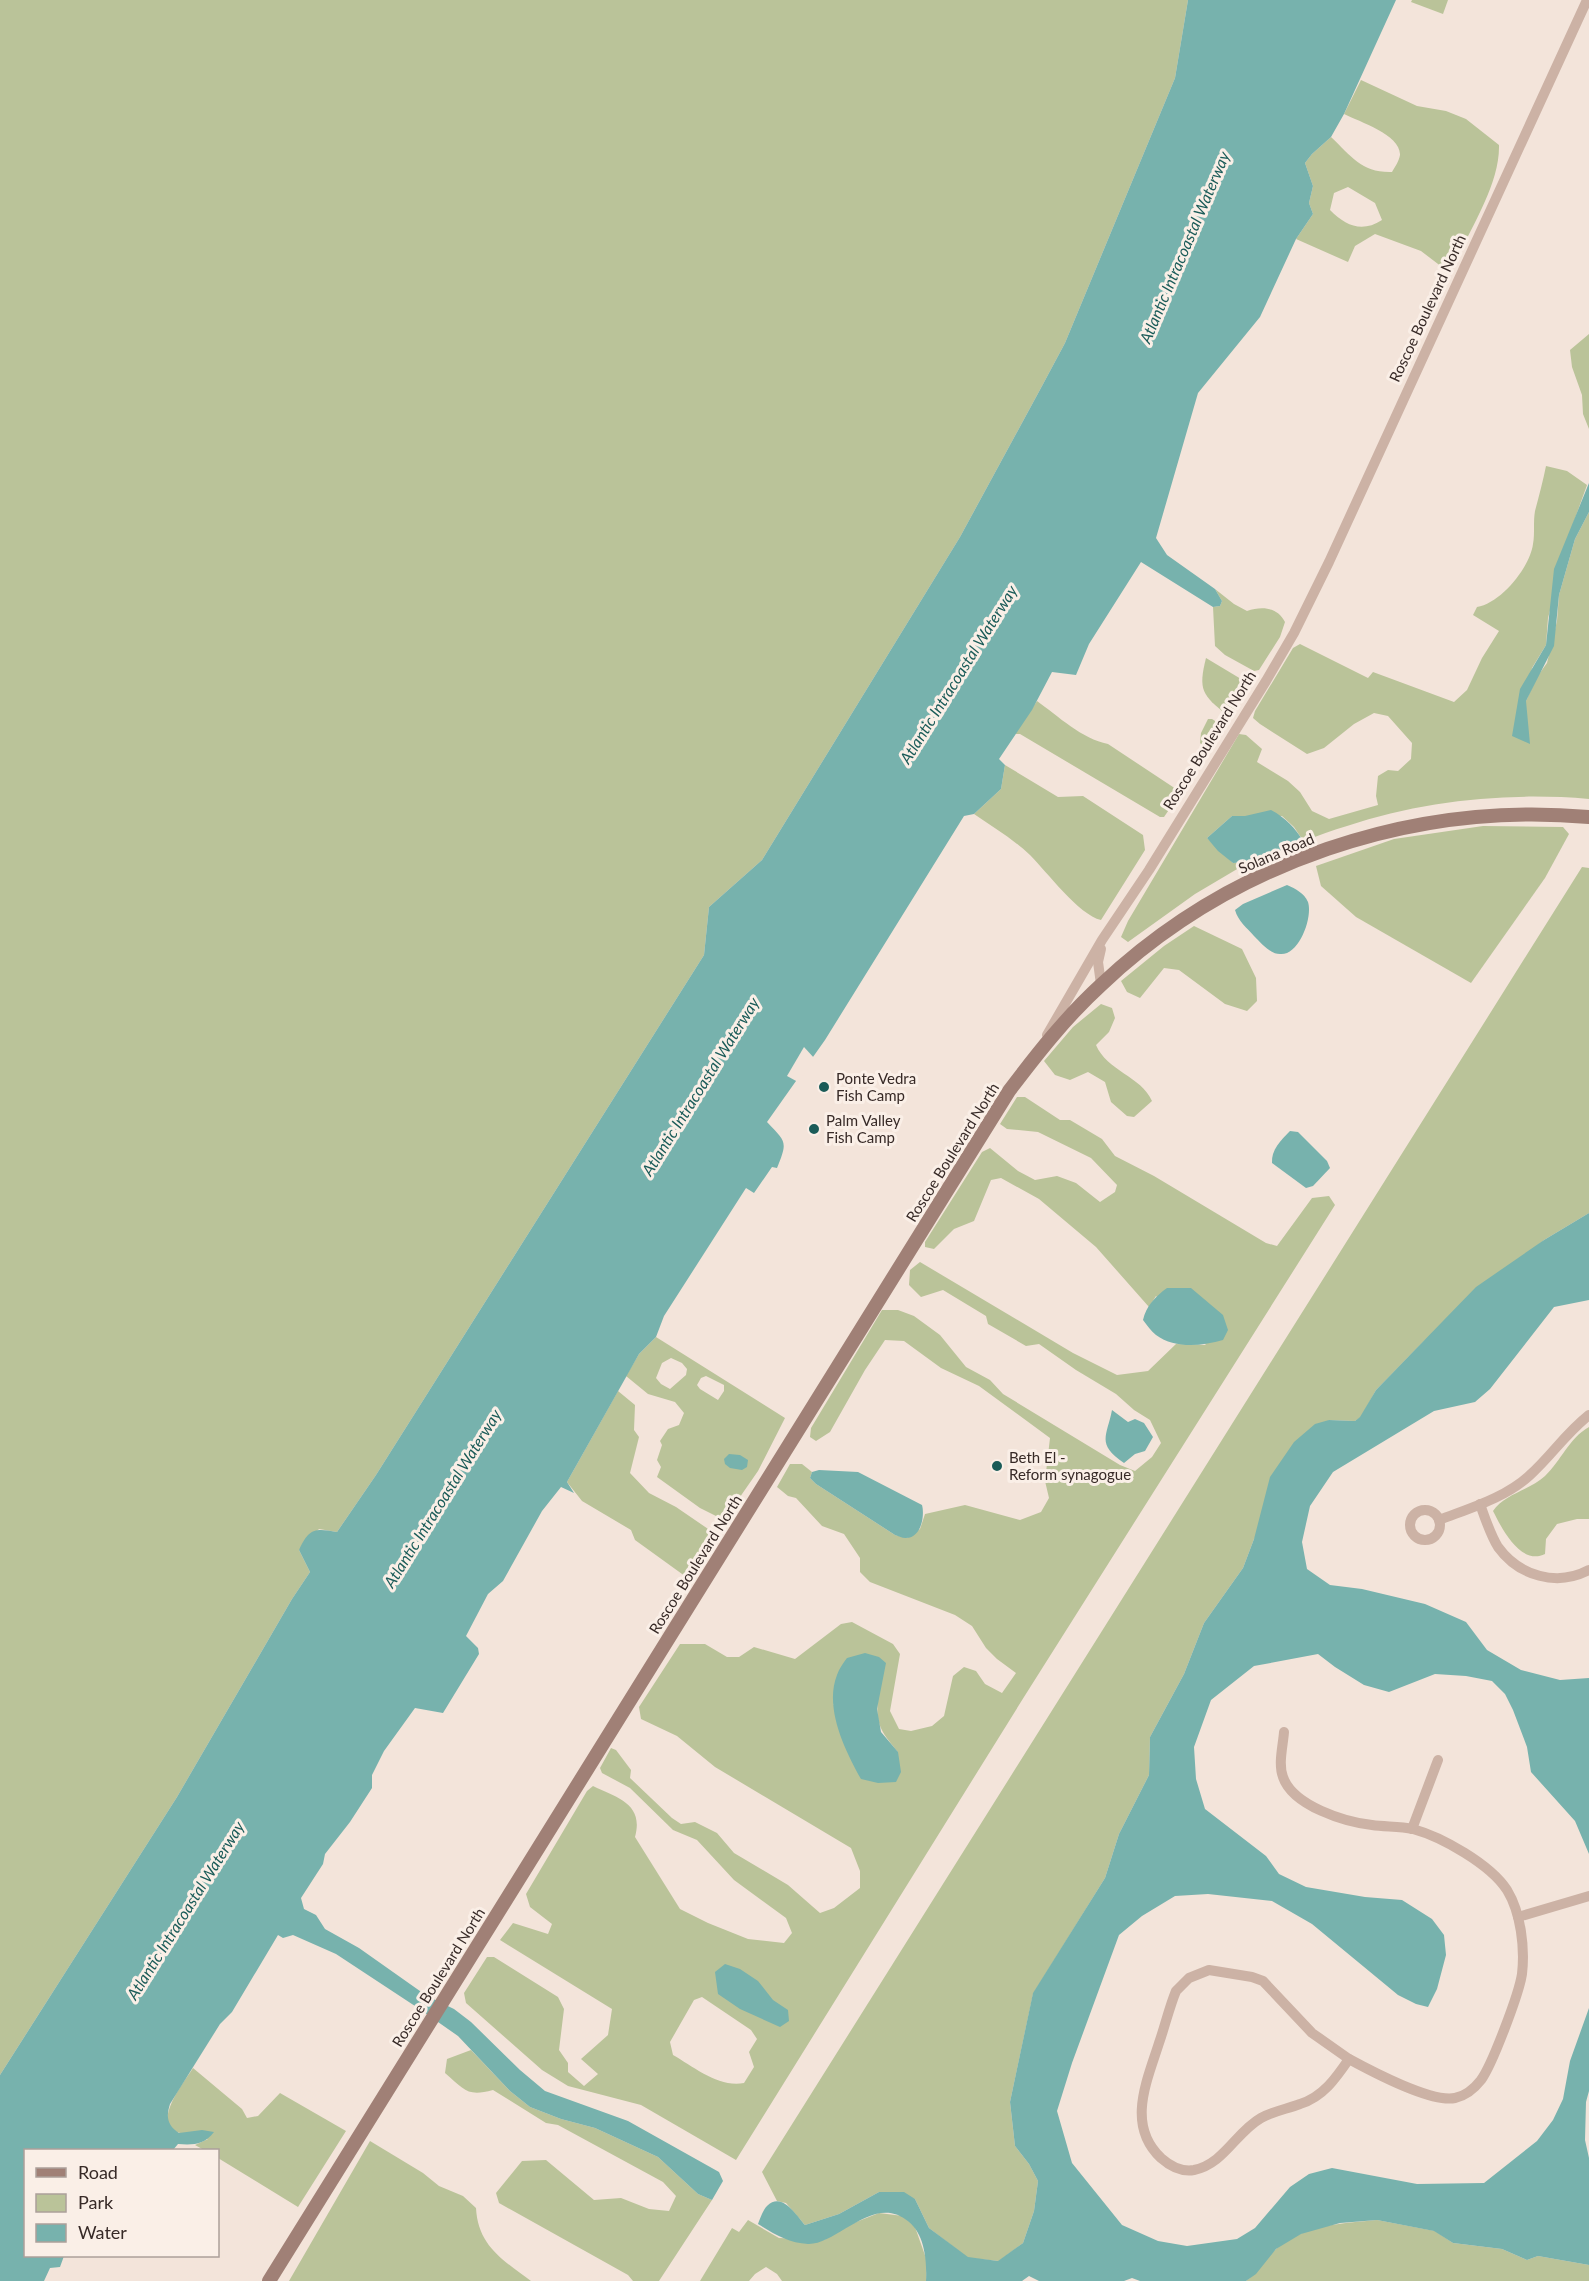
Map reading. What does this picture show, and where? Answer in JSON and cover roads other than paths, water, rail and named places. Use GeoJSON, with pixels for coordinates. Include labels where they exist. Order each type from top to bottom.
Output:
{"type":"FeatureCollection","features":[{"type":"Feature","properties":{"kind":"street","name":"Roscoe Boulevard North"},"geometry":{"type":"LineString","coordinates":[[269,2281],[1009,1091],[1035,1056],[1102,940],[1149,870],[1294,633],[1329,562],[1587,0]]}},
{"type":"Feature","properties":{"kind":"street","name":"Solana Road"},"geometry":{"type":"LineString","coordinates":[[1035,1056],[1101,984],[1159,936],[1220,896],[1274,869],[1326,849],[1400,828],[1461,818],[1533,814],[1589,817]]}},
{"type":"Feature","properties":{"kind":"street"},"geometry":{"type":"LineString","coordinates":[[1101,984],[1098,962],[1102,940]]}},
{"type":"Feature","properties":{"kind":"street"},"geometry":{"type":"LineString","coordinates":[[1439,1520],[1511,1490],[1530,1476],[1561,1440],[1589,1416]]}},
{"type":"Feature","properties":{"kind":"street"},"geometry":{"type":"LineString","coordinates":[[1480,1504],[1497,1545],[1507,1558],[1525,1571],[1539,1577],[1559,1579],[1573,1577],[1589,1570]]}},
{"type":"Feature","properties":{"kind":"street"},"geometry":{"type":"LineString","coordinates":[[1284,1732],[1282,1776],[1302,1800],[1315,1808],[1353,1822],[1412,1829],[1430,1835],[1487,1868],[1506,1889],[1518,1917],[1522,1960],[1519,1987],[1485,2075],[1472,2089],[1454,2098],[1436,2098],[1349,2059],[1312,2033],[1263,1981],[1217,1970],[1199,1972],[1182,1984],[1174,1997],[1142,2098],[1140,2109],[1144,2132],[1156,2153],[1163,2159],[1180,2169],[1195,2169],[1216,2160],[1240,2134],[1258,2120],[1315,2098],[1336,2079],[1349,2059]]}},
{"type":"Feature","properties":{"kind":"street"},"geometry":{"type":"LineString","coordinates":[[1412,1829],[1438,1760]]}},
{"type":"Feature","properties":{"kind":"street"},"geometry":{"type":"LineString","coordinates":[[1518,1917],[1589,1896]]}},
{"type":"Feature","properties":{"kind":"water","name":"Atlantic Intracoastal Waterway"},"geometry":{"type":"Polygon","coordinates":[[[1188,0],[1396,0],[1344,114],[1331,137],[1305,163],[1313,186],[1309,203],[1313,214],[1296,239],[1260,317],[1198,393],[1156,538],[1167,555],[1215,589],[1222,601],[1220,606],[1213,607],[1141,562],[1089,644],[1076,675],[1052,672],[1032,710],[999,759],[1005,765],[1001,789],[974,814],[964,816],[825,1040],[767,1122],[783,1142],[783,1152],[777,1168],[772,1167],[754,1193],[746,1188],[664,1316],[656,1337],[639,1354],[567,1482],[574,1493],[561,1487],[542,1511],[503,1581],[488,1594],[466,1636],[478,1648],[479,1654],[443,1713],[415,1708],[384,1751],[372,1775],[372,1788],[350,1822],[325,1854],[323,1864],[301,1898],[304,1909],[316,1915],[325,1929],[359,1948],[427,1996],[454,2009],[545,2091],[628,2121],[719,2172],[723,2181],[712,2200],[698,2194],[658,2157],[595,2128],[561,2119],[530,2107],[510,2091],[458,2036],[418,2008],[336,1954],[293,1935],[283,1938],[278,1935],[232,2012],[220,2024],[170,2104],[168,2120],[179,2133],[202,2130],[214,2132],[202,2142],[178,2144],[174,2149],[24,2149],[24,2257],[64,2257],[60,2267],[50,2268],[44,2281],[0,2281],[0,2075],[177,1797],[310,1572],[299,1550],[306,1537],[318,1530],[337,1532],[376,1475],[704,955],[709,907],[762,860],[960,537],[1065,343],[1175,78],[1188,0]]]}},
{"type":"Feature","properties":{"kind":"water"},"geometry":{"type":"Polygon","coordinates":[[[1589,483],[1589,512],[1575,539],[1559,595],[1554,646],[1526,701],[1530,744],[1512,736],[1520,689],[1546,645],[1554,569],[1589,483]]]}},
{"type":"Feature","properties":{"kind":"water"},"geometry":{"type":"Polygon","coordinates":[[[1271,810],[1290,824],[1304,842],[1249,862],[1233,863],[1207,838],[1232,816],[1245,816],[1271,810]]]}},
{"type":"Feature","properties":{"kind":"water"},"geometry":{"type":"Polygon","coordinates":[[[1287,885],[1306,899],[1309,909],[1306,926],[1299,942],[1287,953],[1280,954],[1263,945],[1238,918],[1235,910],[1243,904],[1287,885]]]}},
{"type":"Feature","properties":{"kind":"water"},"geometry":{"type":"Polygon","coordinates":[[[1290,1131],[1298,1132],[1327,1161],[1330,1168],[1313,1186],[1306,1188],[1272,1163],[1275,1150],[1290,1131]]]}},
{"type":"Feature","properties":{"kind":"water"},"geometry":{"type":"Polygon","coordinates":[[[1589,1213],[1589,1300],[1554,1307],[1490,1389],[1475,1402],[1434,1411],[1333,1472],[1310,1506],[1302,1542],[1307,1569],[1330,1585],[1362,1589],[1425,1604],[1466,1622],[1487,1650],[1521,1670],[1560,1680],[1589,1678],[1589,1854],[1575,1821],[1531,1772],[1527,1747],[1513,1710],[1505,1694],[1492,1681],[1435,1674],[1389,1692],[1364,1685],[1318,1654],[1254,1666],[1211,1700],[1194,1747],[1196,1779],[1205,1809],[1266,1856],[1279,1874],[1306,1887],[1365,1897],[1402,1900],[1432,1919],[1444,1935],[1446,1955],[1437,1989],[1428,2007],[1398,1995],[1312,1924],[1272,1901],[1208,1894],[1175,1896],[1142,1916],[1119,1935],[1072,2063],[1057,2111],[1072,2163],[1122,2225],[1158,2241],[1187,2246],[1237,2239],[1255,2228],[1290,2187],[1309,2174],[1332,2168],[1417,2184],[1484,2183],[1537,2141],[1553,2120],[1563,2099],[1570,2061],[1589,2008],[1589,2091],[1586,2102],[1585,2140],[1589,2158],[1589,2265],[1538,2256],[1527,2260],[1502,2249],[1453,2243],[1434,2231],[1377,2220],[1340,2223],[1301,2234],[1276,2249],[1256,2274],[1246,2281],[1140,2281],[1132,2278],[1124,2281],[1039,2281],[1029,2276],[1022,2281],[926,2281],[925,2257],[919,2234],[909,2222],[896,2214],[883,2213],[870,2216],[832,2237],[808,2244],[788,2240],[758,2224],[766,2208],[773,2202],[778,2201],[788,2206],[805,2225],[839,2214],[879,2192],[904,2192],[915,2199],[929,2228],[968,2257],[998,2261],[1023,2243],[1034,2211],[1038,2181],[1029,2164],[1015,2146],[1010,2102],[1033,1993],[1105,1878],[1119,1834],[1149,1775],[1150,1737],[1184,1674],[1204,1623],[1243,1568],[1254,1539],[1270,1477],[1294,1442],[1315,1424],[1329,1420],[1355,1421],[1360,1417],[1376,1390],[1476,1287],[1544,1240],[1589,1213]]]}},
{"type":"Feature","properties":{"kind":"water"},"geometry":{"type":"Polygon","coordinates":[[[1167,1288],[1191,1288],[1223,1315],[1228,1330],[1223,1340],[1189,1345],[1172,1343],[1154,1333],[1143,1320],[1152,1302],[1167,1288]]]}},
{"type":"Feature","properties":{"kind":"water"},"geometry":{"type":"Polygon","coordinates":[[[1112,1410],[1128,1422],[1135,1419],[1144,1423],[1153,1437],[1145,1451],[1135,1454],[1124,1463],[1107,1445],[1106,1433],[1112,1410]]]}},
{"type":"Feature","properties":{"kind":"water"},"geometry":{"type":"Polygon","coordinates":[[[729,1454],[740,1455],[748,1460],[747,1467],[742,1470],[730,1468],[725,1464],[724,1459],[729,1454]]]}},
{"type":"Feature","properties":{"kind":"water"},"geometry":{"type":"Polygon","coordinates":[[[819,1470],[858,1472],[922,1505],[921,1526],[915,1535],[910,1537],[895,1535],[816,1484],[810,1478],[812,1472],[819,1470]]]}},
{"type":"Feature","properties":{"kind":"water"},"geometry":{"type":"Polygon","coordinates":[[[865,1653],[879,1657],[886,1663],[877,1709],[881,1732],[898,1752],[901,1772],[896,1782],[878,1783],[861,1779],[838,1728],[833,1701],[837,1675],[847,1658],[865,1653]]]}},
{"type":"Feature","properties":{"kind":"water"},"geometry":{"type":"Polygon","coordinates":[[[725,1964],[740,1969],[758,1981],[773,2000],[788,2010],[789,2021],[780,2027],[740,2009],[718,1994],[715,1972],[725,1964]]]}},
{"type":"Feature","properties":{"kind":"place","name":"Ponte Vedra Fish Camp"},"geometry":{"type":"Point","coordinates":[824,1087]}},
{"type":"Feature","properties":{"kind":"place","name":"Palm Valley Fish Camp"},"geometry":{"type":"Point","coordinates":[814,1129]}},
{"type":"Feature","properties":{"kind":"place","name":"Beth El - Reform synagogue"},"geometry":{"type":"Point","coordinates":[997,1466]}}]}
